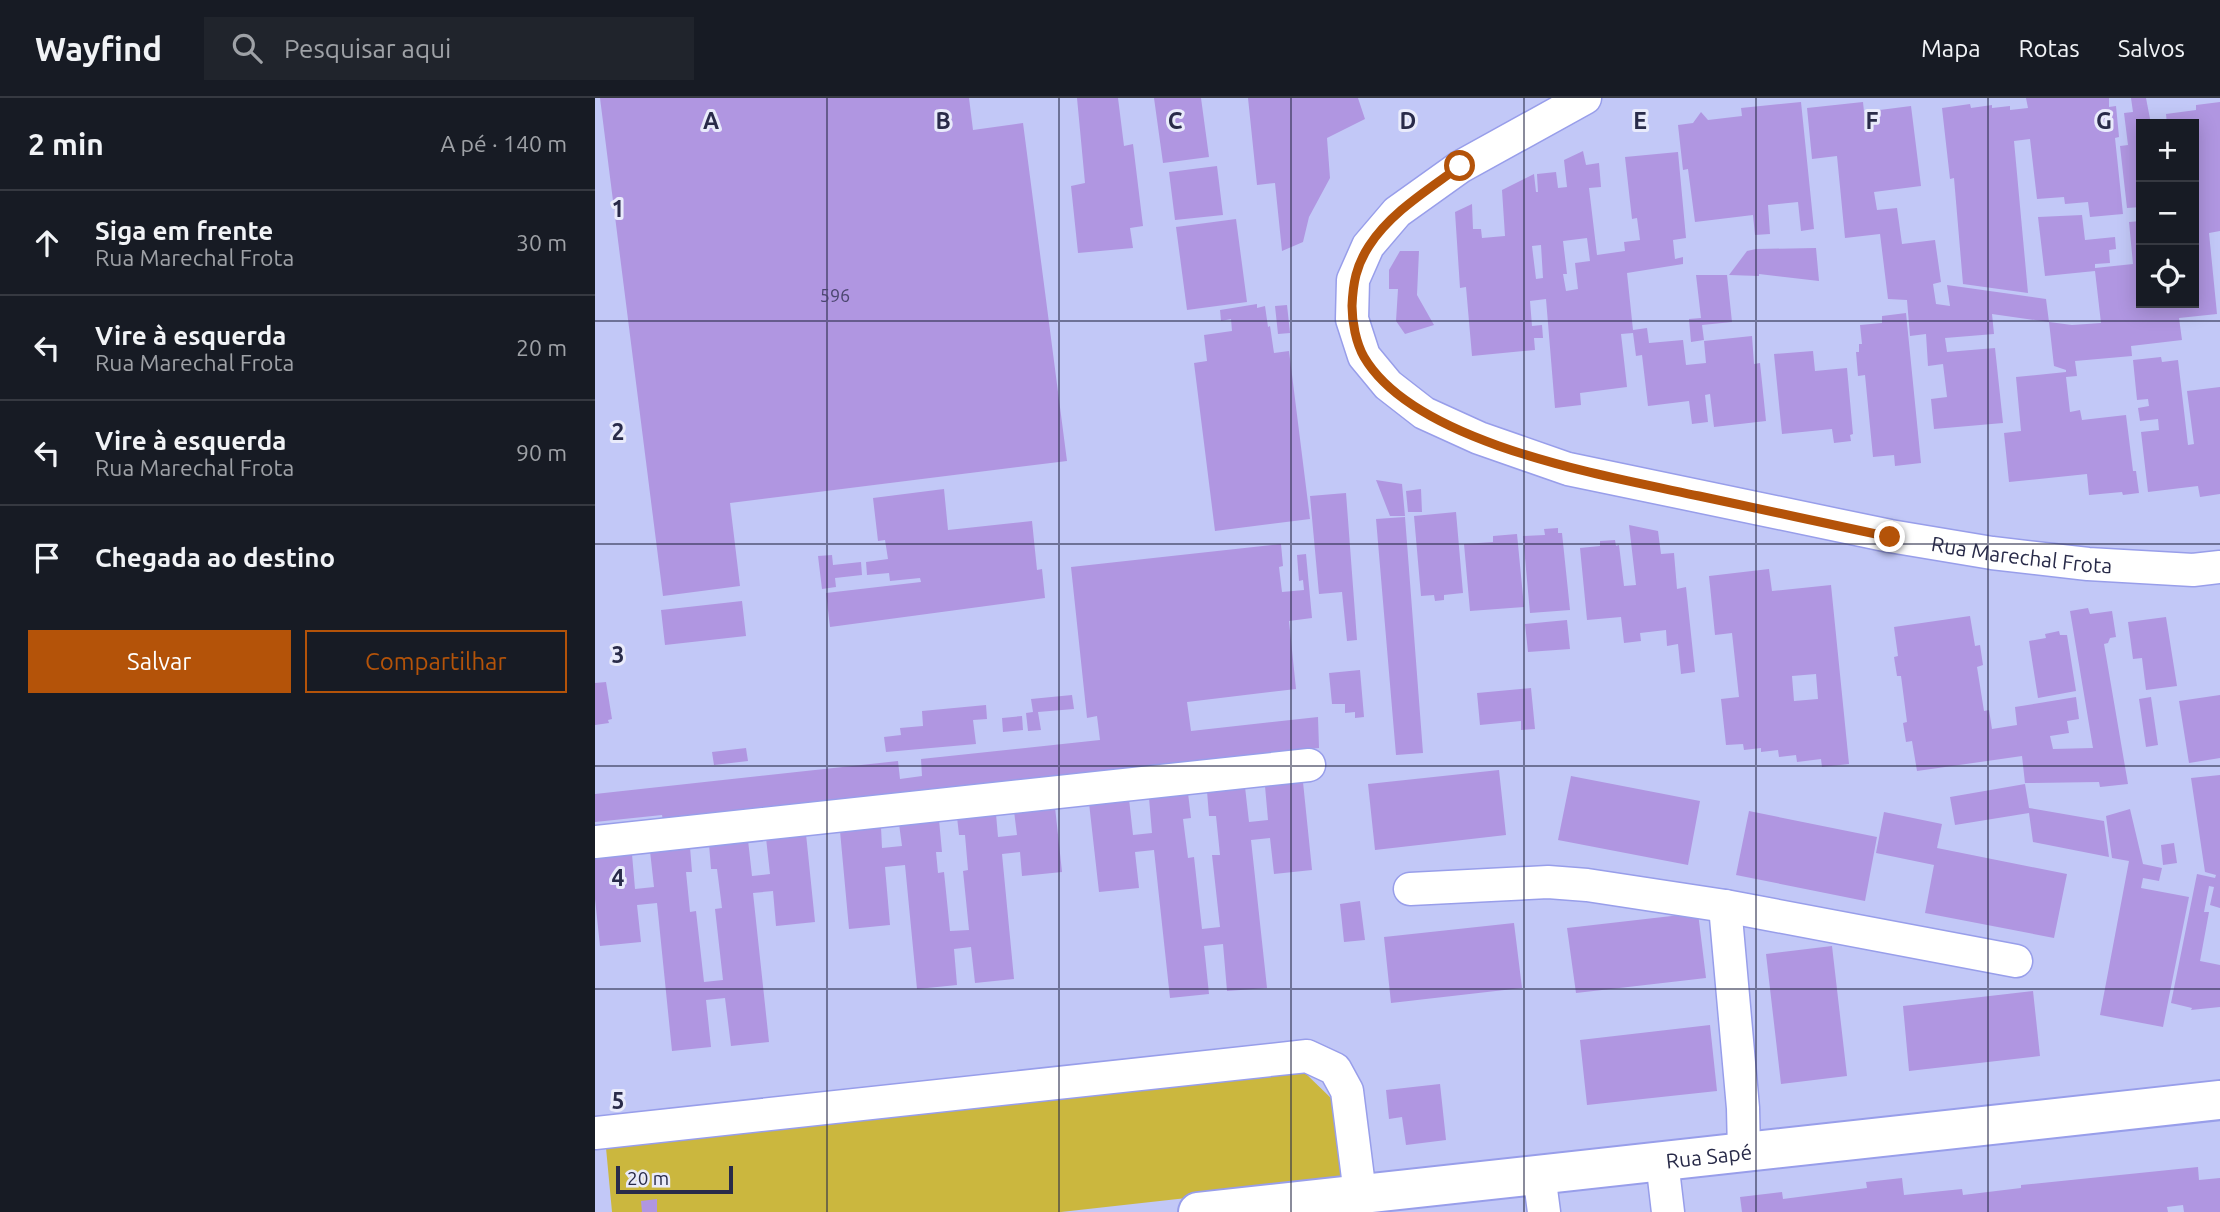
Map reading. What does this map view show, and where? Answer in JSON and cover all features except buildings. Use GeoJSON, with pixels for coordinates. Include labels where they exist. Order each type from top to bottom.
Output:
{"type":"FeatureCollection","features":[{"type":"Feature","properties":{"kind":"street","name":"Rua Marechal Frota"},"geometry":{"type":"LineString","coordinates":[[1585,98],[1460,166],[1397,212],[1368,246],[1353,280],[1352,319],[1364,356],[1388,386],[1424,413],[1479,438],[1569,468],[1890,537],[2088,564],[2193,570],[2220,567]]}},
{"type":"Feature","properties":{"kind":"street"},"geometry":{"type":"LineString","coordinates":[[595,842],[1309,765]]}},
{"type":"Feature","properties":{"kind":"street"},"geometry":{"type":"LineString","coordinates":[[1410,890],[1548,882],[1587,885],[1725,906],[2016,961]]}},
{"type":"Feature","properties":{"kind":"street"},"geometry":{"type":"LineString","coordinates":[[1725,906],[1744,1152]]}},
{"type":"Feature","properties":{"kind":"street"},"geometry":{"type":"LineString","coordinates":[[595,1133],[1307,1056],[1335,1069],[1347,1091],[1360,1194]]}},
{"type":"Feature","properties":{"kind":"street","name":"Rua Sapé"},"geometry":{"type":"LineString","coordinates":[[1198,1212],[2220,1100]]}},
{"type":"Feature","properties":{"kind":"street"},"geometry":{"type":"LineString","coordinates":[[1662,1161],[1668,1212]]}},
{"type":"Feature","properties":{"kind":"street"},"geometry":{"type":"LineString","coordinates":[[1539,1174],[1544,1212]]}},
{"type":"Feature","properties":{"kind":"shaded area"},"geometry":{"type":"Polygon","coordinates":[[[1303,1071],[1334,1101],[1348,1180],[1061,1212],[612,1212],[606,1148],[1303,1071]]]}},
{"type":"Feature","properties":{"kind":"route"},"geometry":{"type":"LineString","coordinates":[[1460,166],[1397,212],[1368,246],[1353,280],[1352,319],[1364,356],[1388,386],[1424,413],[1479,438],[1569,468],[1890,537]]}}]}
